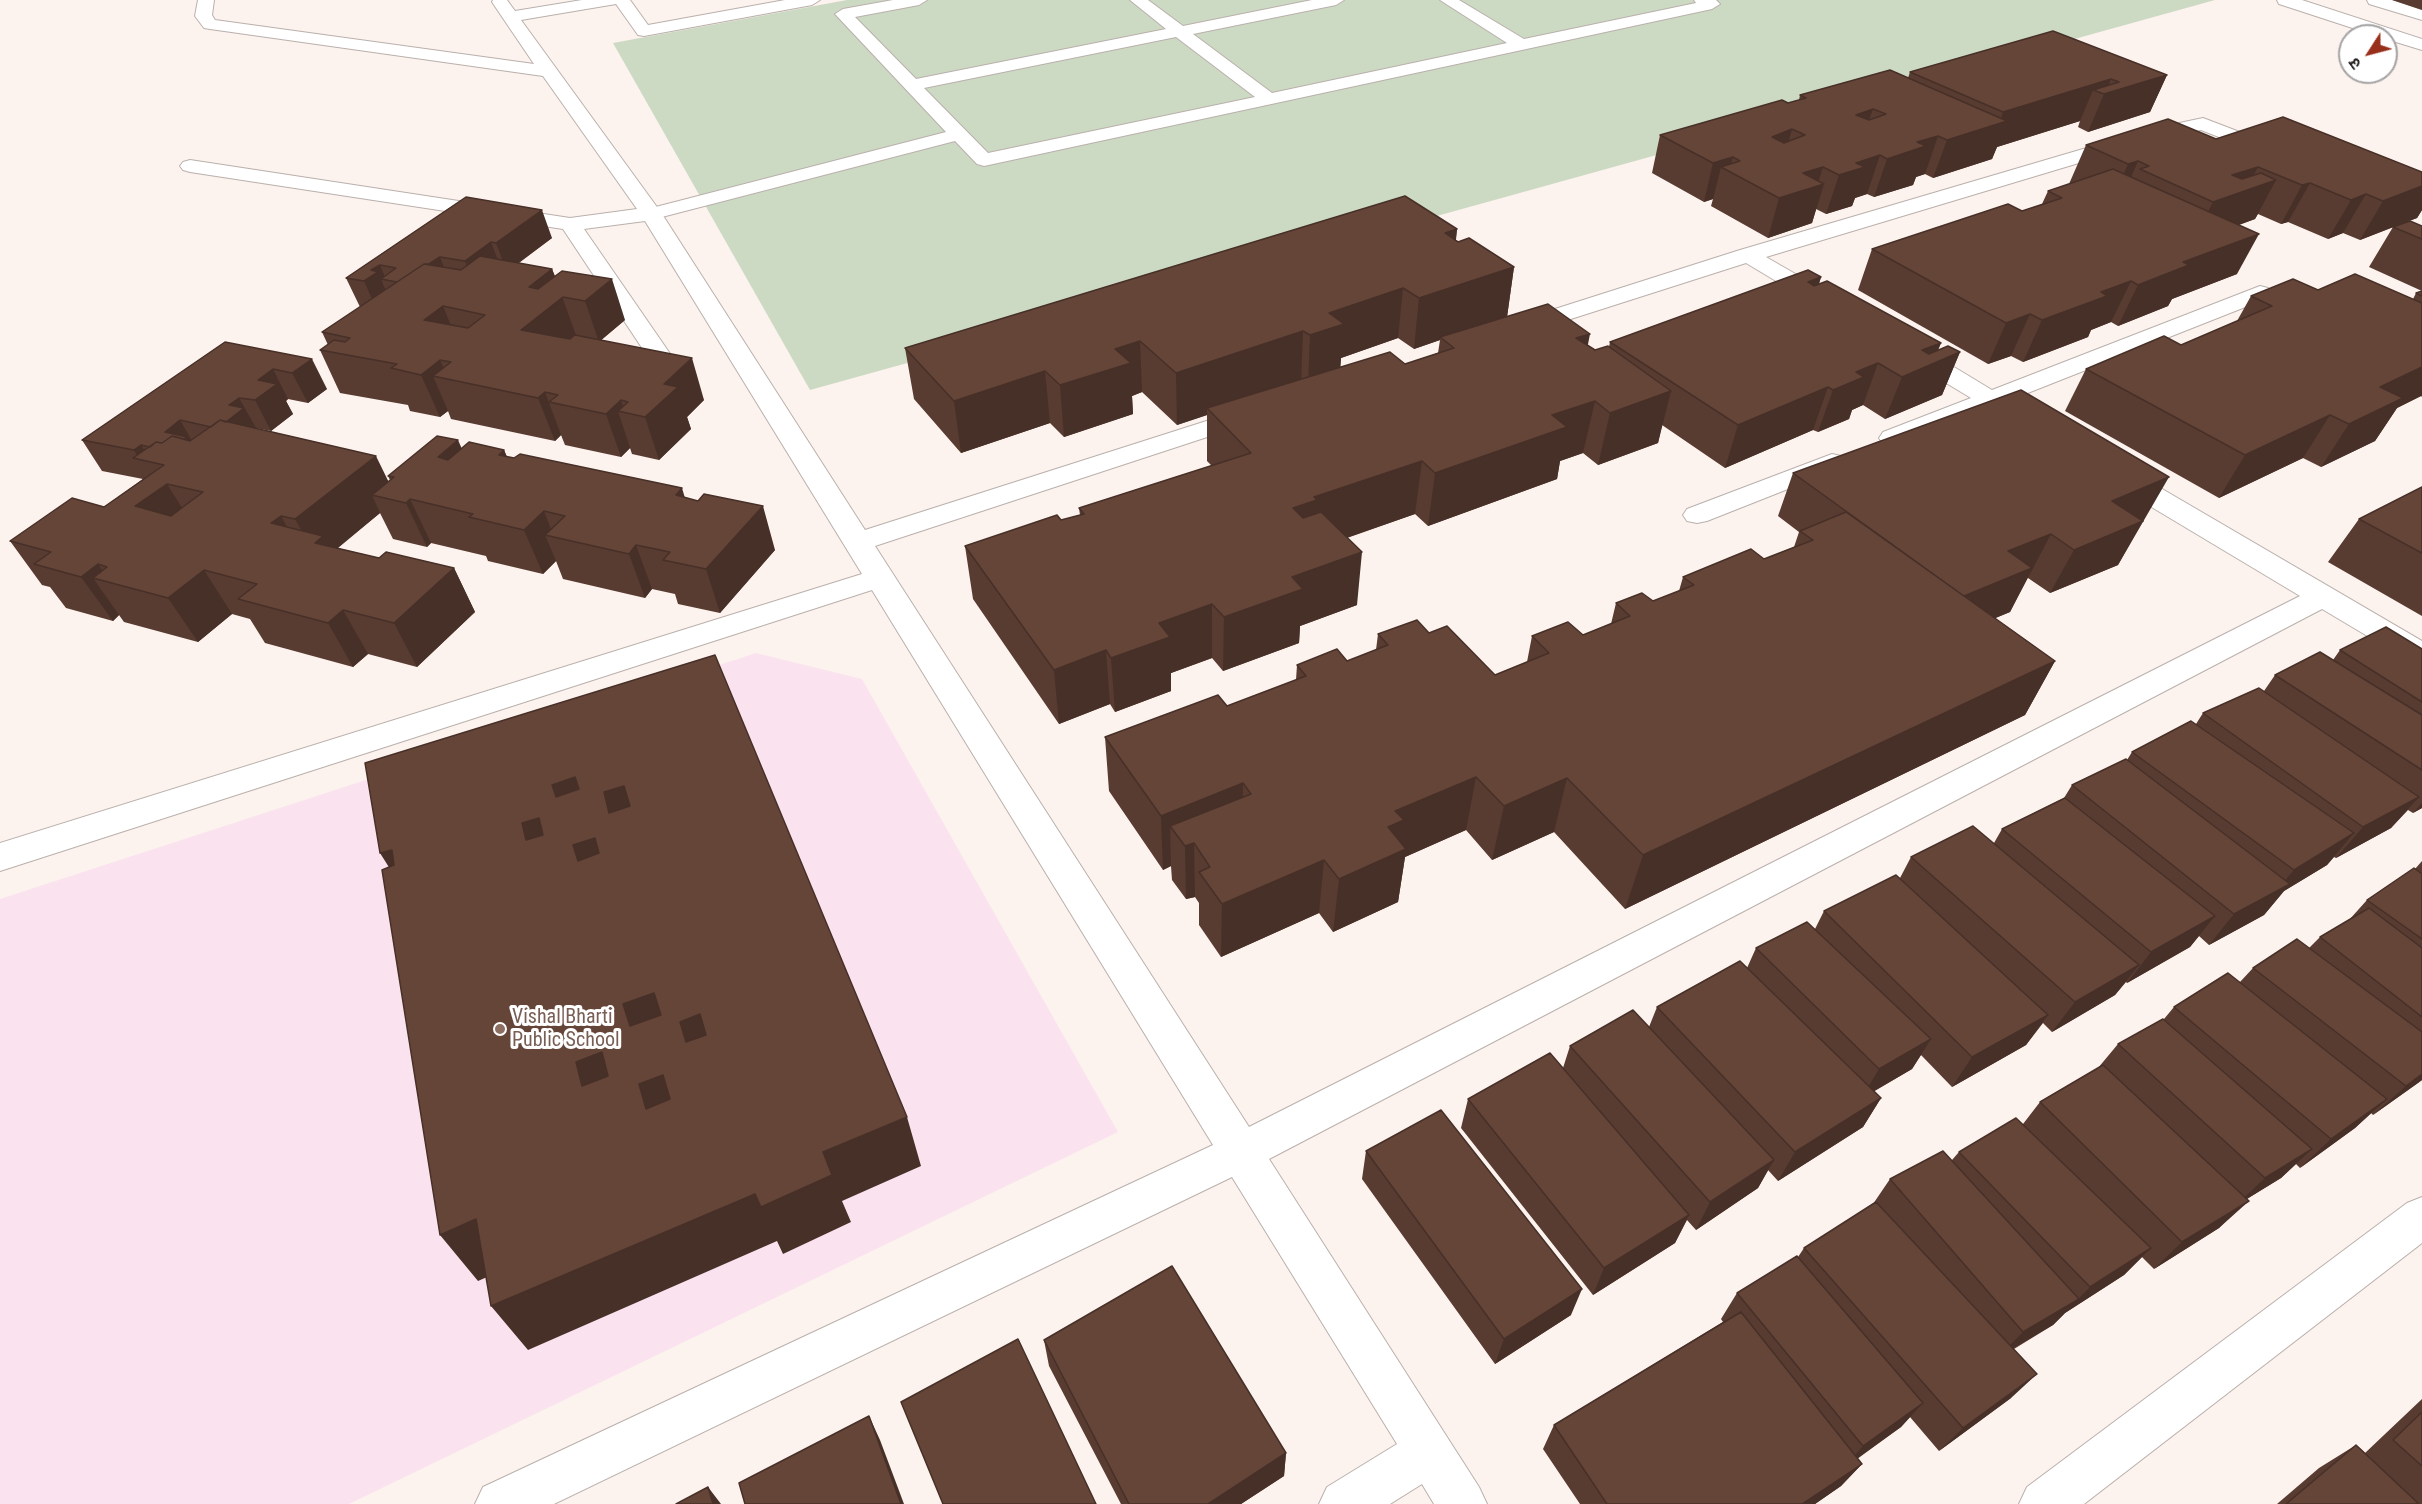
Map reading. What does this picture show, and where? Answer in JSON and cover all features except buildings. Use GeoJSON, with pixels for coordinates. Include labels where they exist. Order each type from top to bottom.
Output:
{"type":"FeatureCollection","features":[{"type":"Feature","properties":{"kind":"street"},"geometry":{"type":"LineString","coordinates":[[206,0],[203,16],[210,24],[547,71]]}},
{"type":"Feature","properties":{"kind":"street"},"geometry":{"type":"LineString","coordinates":[[498,0],[651,214],[1462,1504]]}},
{"type":"Feature","properties":{"kind":"street"},"geometry":{"type":"LineString","coordinates":[[510,17],[612,0]]}},
{"type":"Feature","properties":{"kind":"street"},"geometry":{"type":"LineString","coordinates":[[621,0],[644,31],[812,0]]}},
{"type":"Feature","properties":{"kind":"street"},"geometry":{"type":"LineString","coordinates":[[723,0],[735,14]]}},
{"type":"Feature","properties":{"kind":"street"},"geometry":{"type":"LineString","coordinates":[[2285,0],[2422,45]]}},
{"type":"Feature","properties":{"kind":"street"},"geometry":{"type":"LineString","coordinates":[[2375,0],[2422,15]]}},
{"type":"Feature","properties":{"kind":"street"},"geometry":{"type":"LineString","coordinates":[[1497,336],[1749,255],[2158,133],[2203,124],[2291,159]]}},
{"type":"Feature","properties":{"kind":"street"},"geometry":{"type":"LineString","coordinates":[[190,166],[570,224],[651,214]]}},
{"type":"Feature","properties":{"kind":"street"},"geometry":{"type":"LineString","coordinates":[[570,224],[661,358]]}},
{"type":"Feature","properties":{"kind":"street"},"geometry":{"type":"LineString","coordinates":[[1749,255],[1849,315]]}},
{"type":"Feature","properties":{"kind":"street"},"geometry":{"type":"LineString","coordinates":[[1697,515],[2260,293]]}},
{"type":"Feature","properties":{"kind":"street"},"geometry":{"type":"LineString","coordinates":[[1890,339],[2051,435]]}},
{"type":"Feature","properties":{"kind":"street"},"geometry":{"type":"LineString","coordinates":[[857,542],[1269,409]]}},
{"type":"Feature","properties":{"kind":"street"},"geometry":{"type":"LineString","coordinates":[[2102,466],[2422,655]]}},
{"type":"Feature","properties":{"kind":"street"},"geometry":{"type":"LineString","coordinates":[[0,856],[880,578]]}},
{"type":"Feature","properties":{"kind":"street"},"geometry":{"type":"LineString","coordinates":[[500,1504],[1241,1152],[2322,597]]}},
{"type":"Feature","properties":{"kind":"street"},"geometry":{"type":"LineString","coordinates":[[2044,1504],[2422,1217]]}},
{"type":"Feature","properties":{"kind":"street"},"geometry":{"type":"LineString","coordinates":[[1344,1504],[1429,1452]]}},
{"type":"Feature","properties":{"kind":"lane"},"geometry":{"type":"LineString","coordinates":[[919,0],[843,14],[984,160],[1712,4],[1702,0]]}},
{"type":"Feature","properties":{"kind":"lane"},"geometry":{"type":"LineString","coordinates":[[1138,0],[1269,99]]}},
{"type":"Feature","properties":{"kind":"lane"},"geometry":{"type":"LineString","coordinates":[[912,86],[1336,0]]}},
{"type":"Feature","properties":{"kind":"lane"},"geometry":{"type":"LineString","coordinates":[[1448,0],[1522,45]]}},
{"type":"Feature","properties":{"kind":"lane"},"geometry":{"type":"LineString","coordinates":[[651,214],[959,134]]}},
{"type":"Feature","properties":{"kind":"shaded area"},"geometry":{"type":"Polygon","coordinates":[[[756,653],[862,679],[1118,1132],[349,1504],[0,1504],[0,899],[756,653]]]}},
{"type":"Feature","properties":{"kind":"green space"},"geometry":{"type":"Polygon","coordinates":[[[847,0],[2215,0],[810,390],[613,43],[847,0]]]}},
{"type":"Feature","properties":{"kind":"place","name":"Vishal Bharti Public School"},"geometry":{"type":"Point","coordinates":[500,1029]}}]}
